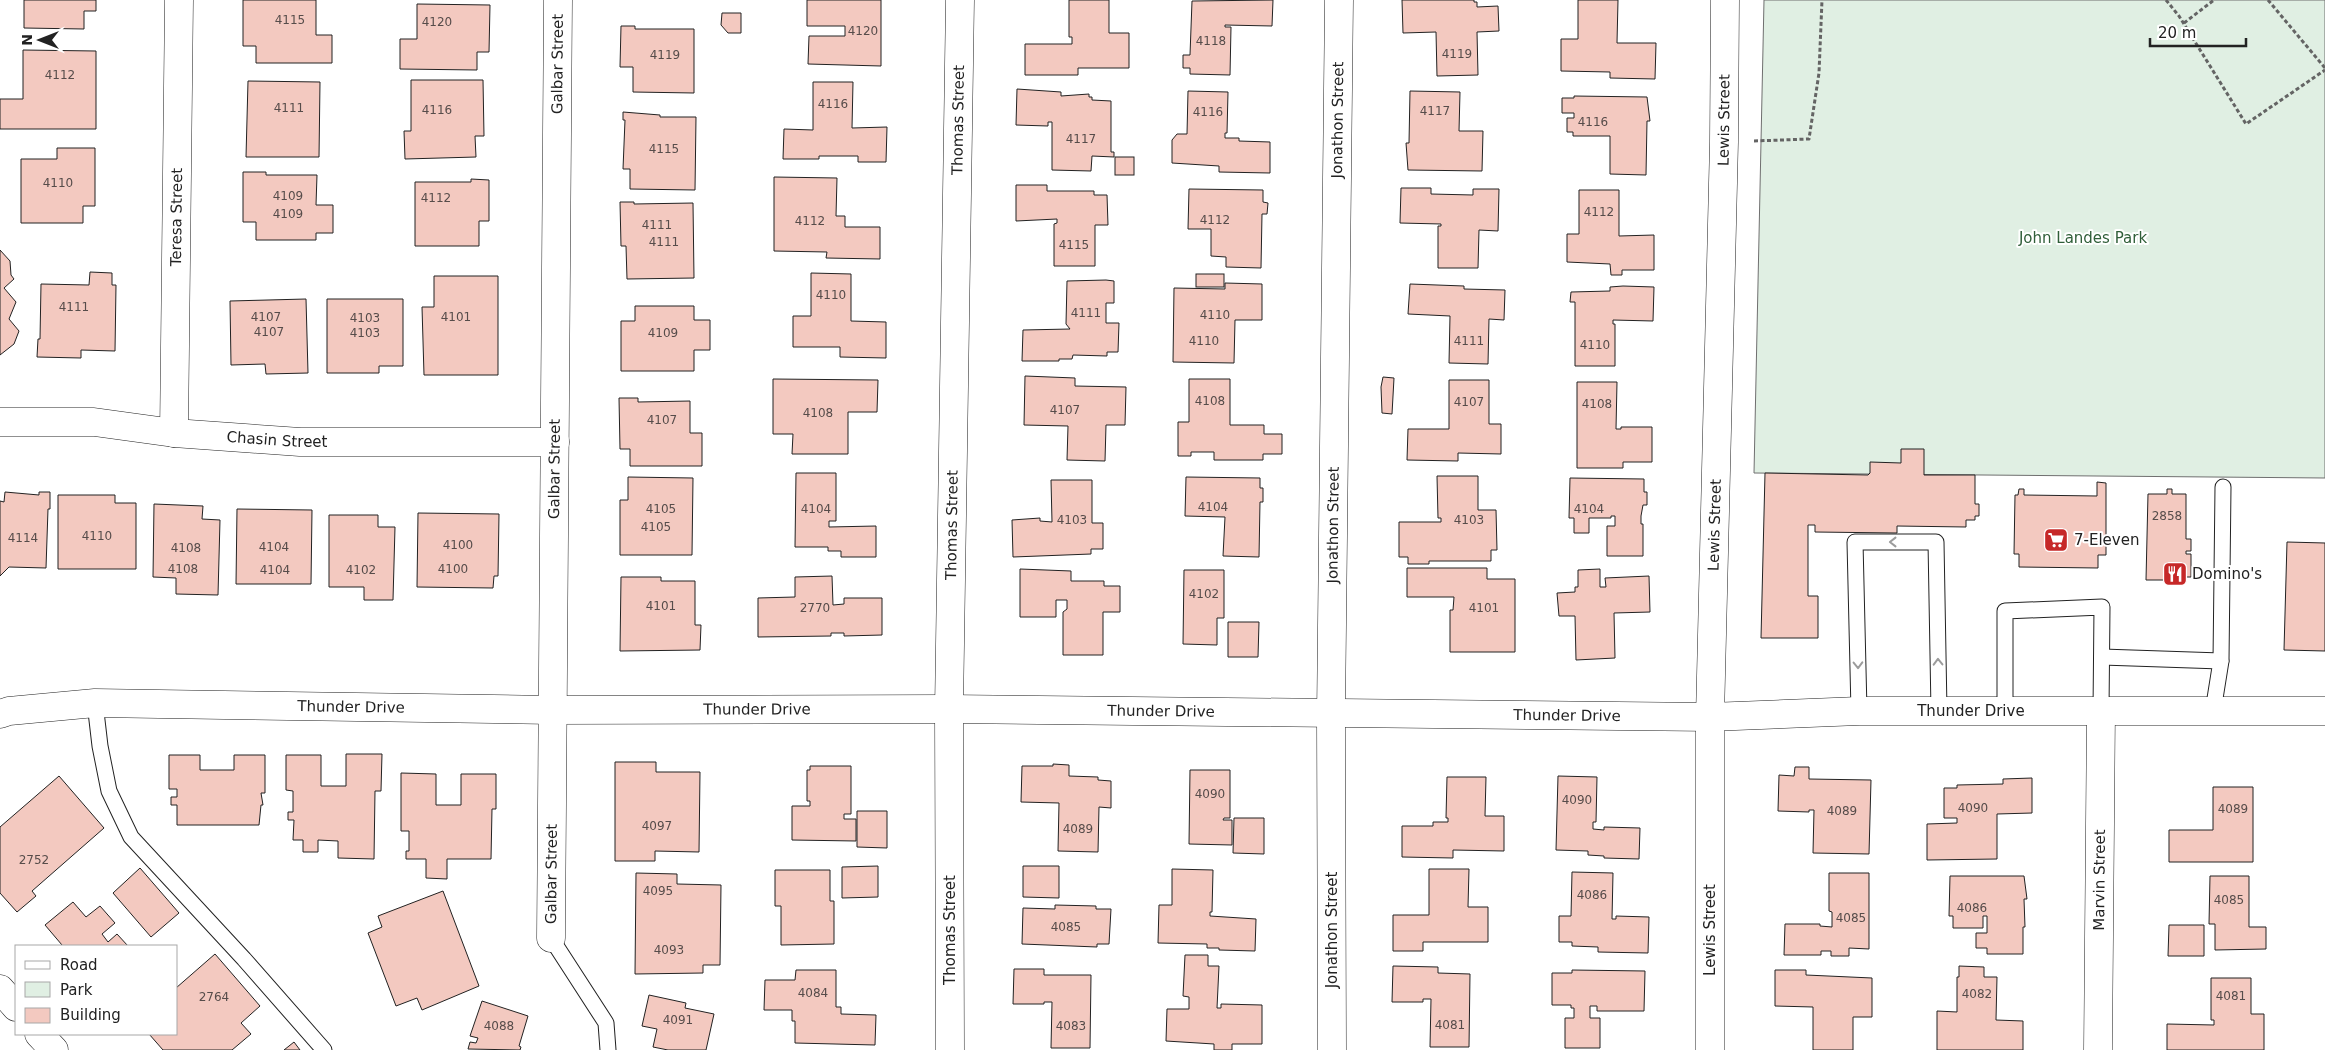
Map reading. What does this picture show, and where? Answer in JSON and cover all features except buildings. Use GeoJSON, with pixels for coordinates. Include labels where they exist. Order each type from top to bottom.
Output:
{"type":"FeatureCollection","features":[{"type":"Feature","properties":{"kind":"street","name":"Teresa Street"},"geometry":{"type":"LineString","coordinates":[[174,433],[178,0]]}},
{"type":"Feature","properties":{"kind":"street","name":"Galbar Street"},"geometry":{"type":"LineString","coordinates":[[551,938],[558,0]]}},
{"type":"Feature","properties":{"kind":"street","name":"Thomas Street"},"geometry":{"type":"LineString","coordinates":[[950,1050],[949,709],[960,0]]}},
{"type":"Feature","properties":{"kind":"street","name":"Jonathon Street"},"geometry":{"type":"LineString","coordinates":[[1332,1050],[1331,715],[1340,0]]}},
{"type":"Feature","properties":{"kind":"street","name":"Lewis Street"},"geometry":{"type":"LineString","coordinates":[[1710,1050],[1710,717],[1724,142],[1725,0]]}},
{"type":"Feature","properties":{"kind":"street","name":"Chasin Street"},"geometry":{"type":"LineString","coordinates":[[0,422],[94,422],[174,433],[300,442],[554,442]]}},
{"type":"Feature","properties":{"kind":"street","name":"Thunder Drive"},"geometry":{"type":"LineString","coordinates":[[0,714],[9,710],[95,703],[552,710],[949,709],[1331,715],[1710,717],[1859,710],[2325,710]]}},
{"type":"Feature","properties":{"kind":"street","name":"Marvin Street"},"geometry":{"type":"LineString","coordinates":[[2098,1050],[2101,710]]}},
{"type":"Feature","properties":{"kind":"street"},"geometry":{"type":"LineString","coordinates":[[0,989],[15,1007]]}},
{"type":"Feature","properties":{"kind":"street"},"geometry":{"type":"LineString","coordinates":[[40,1035],[54,1050]]}},
{"type":"Feature","properties":{"kind":"lane"},"geometry":{"type":"LineString","coordinates":[[2213,710],[2221,662],[2223,487]]}},
{"type":"Feature","properties":{"kind":"lane"},"geometry":{"type":"LineString","coordinates":[[1859,710],[1855,542],[1936,542],[1939,710]]}},
{"type":"Feature","properties":{"kind":"lane"},"geometry":{"type":"LineString","coordinates":[[2005,710],[2005,611],[2102,606],[2101,710]]}},
{"type":"Feature","properties":{"kind":"lane"},"geometry":{"type":"LineString","coordinates":[[2102,656],[2221,662]]}},
{"type":"Feature","properties":{"kind":"lane"},"geometry":{"type":"LineString","coordinates":[[95,703],[100,746],[109,791],[131,837],[244,959],[324,1050]]}},
{"type":"Feature","properties":{"kind":"lane"},"geometry":{"type":"LineString","coordinates":[[551,938],[606,1023],[608,1050]]}},
{"type":"Feature","properties":{"kind":"path"},"geometry":{"type":"LineString","coordinates":[[1724,142],[1809,138],[1819,73],[1822,0]]}},
{"type":"Feature","properties":{"kind":"path"},"geometry":{"type":"LineString","coordinates":[[2166,0],[2184,23],[2246,124],[2325,69],[2268,0]]}},
{"type":"Feature","properties":{"kind":"path"},"geometry":{"type":"LineString","coordinates":[[2184,23],[2214,0]]}},
{"type":"Feature","properties":{"kind":"green space","name":"John Landes Park"},"geometry":{"type":"Polygon","coordinates":[[[1764,0],[2325,0],[2325,478],[1754,473],[1764,0]]]}},
{"type":"Feature","properties":{"kind":"place","name":"7-Eleven"},"geometry":{"type":"Point","coordinates":[2056,540]}},
{"type":"Feature","properties":{"kind":"place","name":"Domino's"},"geometry":{"type":"Point","coordinates":[2175,574]}}]}
